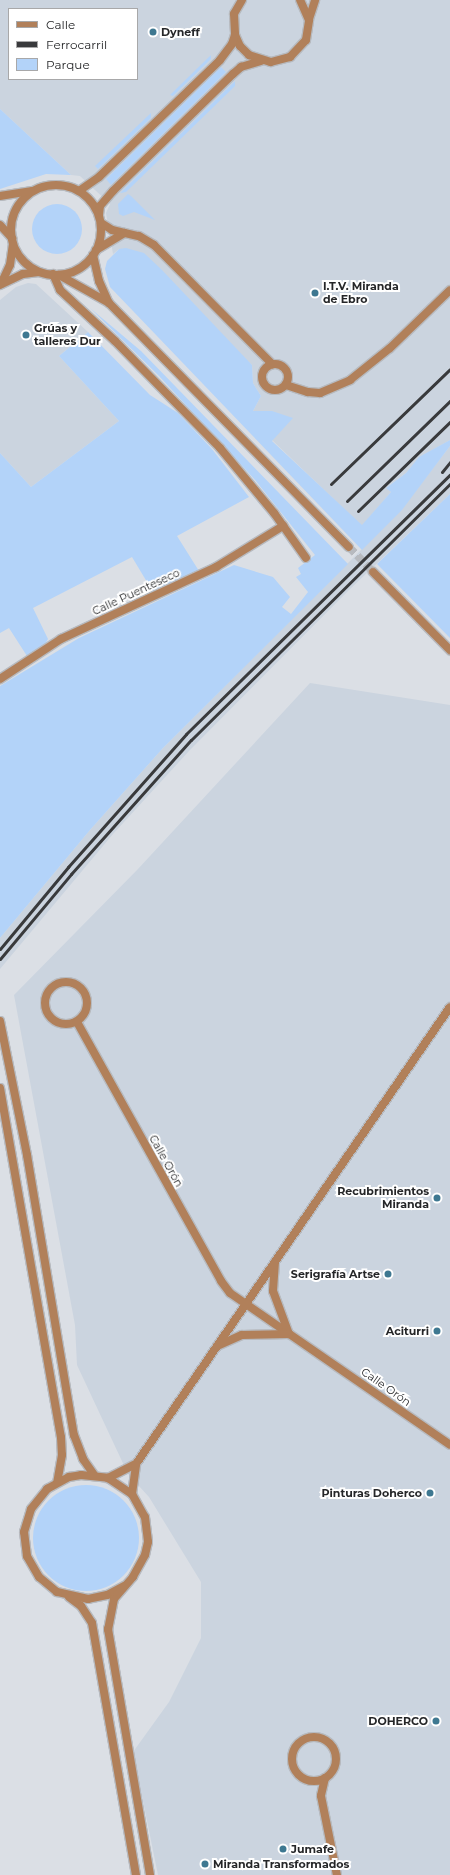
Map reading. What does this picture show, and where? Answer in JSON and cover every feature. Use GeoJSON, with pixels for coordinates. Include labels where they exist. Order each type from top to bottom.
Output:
{"type":"FeatureCollection","features":[{"type":"Feature","properties":{"kind":"street"},"geometry":{"type":"LineString","coordinates":[[79,191],[99,176],[220,60],[232,44],[234,35],[234,14],[242,0]]}},
{"type":"Feature","properties":{"kind":"street"},"geometry":{"type":"LineString","coordinates":[[300,0],[309,20]]}},
{"type":"Feature","properties":{"kind":"street"},"geometry":{"type":"LineString","coordinates":[[98,215],[100,206],[108,196],[241,67],[261,61],[281,61],[299,50],[306,40],[309,20],[315,0]]}},
{"type":"Feature","properties":{"kind":"street"},"geometry":{"type":"LineString","coordinates":[[234,35],[240,46],[249,55],[261,61]]}},
{"type":"Feature","properties":{"kind":"street"},"geometry":{"type":"LineString","coordinates":[[0,196],[33,191],[56,184],[79,191],[91,201],[100,223],[100,237],[94,253],[99,281],[109,303]]}},
{"type":"Feature","properties":{"kind":"street"},"geometry":{"type":"LineString","coordinates":[[1,285],[10,265],[12,241],[11,224],[15,211],[22,200],[33,191]]}},
{"type":"Feature","properties":{"kind":"street"},"geometry":{"type":"LineString","coordinates":[[100,223],[124,233],[139,236],[154,245],[272,364]]}},
{"type":"Feature","properties":{"kind":"street"},"geometry":{"type":"LineString","coordinates":[[0,225],[28,265],[40,272]]}},
{"type":"Feature","properties":{"kind":"street"},"geometry":{"type":"LineString","coordinates":[[56,275],[83,265],[94,253],[124,233]]}},
{"type":"Feature","properties":{"kind":"street"},"geometry":{"type":"LineString","coordinates":[[1,285],[23,274],[40,272],[56,275],[109,303],[349,547]]}},
{"type":"Feature","properties":{"kind":"street"},"geometry":{"type":"LineString","coordinates":[[56,275],[60,290],[220,448],[283,526],[306,558]]}},
{"type":"Feature","properties":{"kind":"street"},"geometry":{"type":"LineString","coordinates":[[287,382],[294,387],[308,392],[320,393],[350,380],[390,348],[450,290]]}},
{"type":"Feature","properties":{"kind":"street"},"geometry":{"type":"LineString","coordinates":[[261,354],[263,371],[262,380],[270,389],[279,389],[287,382]]}},
{"type":"Feature","properties":{"kind":"street"},"geometry":{"type":"LineString","coordinates":[[263,371],[272,364],[279,364],[286,369],[287,382]]}},
{"type":"Feature","properties":{"kind":"street","name":"Calle Puenteseco"},"geometry":{"type":"LineString","coordinates":[[0,679],[61,639],[216,567],[283,526]]}},
{"type":"Feature","properties":{"kind":"street"},"geometry":{"type":"LineString","coordinates":[[373,572],[450,650]]}},
{"type":"Feature","properties":{"kind":"street"},"geometry":{"type":"LineString","coordinates":[[62,982],[75,984],[84,992],[87,999],[85,1012],[77,1022],[62,1024],[50,1017],[45,1003],[50,990],[55,985],[62,982]]}},
{"type":"Feature","properties":{"kind":"street"},"geometry":{"type":"LineString","coordinates":[[132,1494],[136,1464],[450,1007]]}},
{"type":"Feature","properties":{"kind":"street"},"geometry":{"type":"LineString","coordinates":[[0,1021],[27,1156],[74,1435],[83,1459],[94,1475]]}},
{"type":"Feature","properties":{"kind":"street","name":"Calle Orón"},"geometry":{"type":"LineString","coordinates":[[77,1022],[221,1281],[230,1293],[450,1445]]}},
{"type":"Feature","properties":{"kind":"street"},"geometry":{"type":"LineString","coordinates":[[0,1088],[61,1437],[62,1455],[57,1482]]}},
{"type":"Feature","properties":{"kind":"street"},"geometry":{"type":"LineString","coordinates":[[216,1346],[242,1335],[290,1334],[273,1291],[275,1261]]}},
{"type":"Feature","properties":{"kind":"street"},"geometry":{"type":"LineString","coordinates":[[108,1478],[136,1464]]}},
{"type":"Feature","properties":{"kind":"street"},"geometry":{"type":"LineString","coordinates":[[136,1875],[93,1629],[87,1613],[69,1596],[47,1585],[39,1577],[32,1567],[24,1544],[26,1521],[38,1498],[57,1482],[81,1475],[94,1475],[108,1478],[132,1494],[145,1516],[148,1542],[140,1566],[124,1586],[111,1606],[108,1629],[150,1875]]}},
{"type":"Feature","properties":{"kind":"street"},"geometry":{"type":"LineString","coordinates":[[69,1596],[88,1599],[101,1596],[124,1586]]}},
{"type":"Feature","properties":{"kind":"street"},"geometry":{"type":"LineString","coordinates":[[321,1796],[308,1780],[294,1768],[292,1755],[298,1743],[310,1737],[325,1740],[335,1752],[335,1767],[325,1778],[321,1796],[337,1875]]}},
{"type":"Feature","properties":{"kind":"street"},"geometry":{"type":"LineString","coordinates":[[308,1780],[325,1778]]}},
{"type":"Feature","properties":{"kind":"shaded area"},"geometry":{"type":"Polygon","coordinates":[[[0,0],[450,0],[450,440],[420,457],[406,473],[387,487],[391,492],[362,526],[272,440],[272,411],[253,411],[261,396],[253,383],[252,365],[119,249],[113,254],[106,213],[110,204],[80,176],[71,175],[0,109],[0,0]]]}},
{"type":"Feature","properties":{"kind":"shaded area"},"geometry":{"type":"Polygon","coordinates":[[[28,283],[36,284],[88,332],[59,356],[119,421],[31,487],[0,453],[0,300],[16,287],[28,283]]]}},
{"type":"Feature","properties":{"kind":"shaded area"},"geometry":{"type":"Polygon","coordinates":[[[450,446],[450,494],[349,590],[189,751],[113,834],[0,969],[0,938],[90,830],[163,748],[401,510],[450,446]]]}},
{"type":"Feature","properties":{"kind":"shaded area"},"geometry":{"type":"Polygon","coordinates":[[[310,683],[450,705],[450,1875],[158,1875],[133,1752],[169,1702],[201,1638],[201,1582],[149,1497],[128,1474],[77,1365],[75,1325],[14,995],[138,869],[310,683]]]}},
{"type":"Feature","properties":{"kind":"green space"},"geometry":{"type":"Polygon","coordinates":[[[211,55],[211,59],[173,96],[170,95],[211,55]]]}},
{"type":"Feature","properties":{"kind":"green space"},"geometry":{"type":"Polygon","coordinates":[[[221,67],[226,72],[111,185],[106,179],[221,67]]]}},
{"type":"Feature","properties":{"kind":"green space"},"geometry":{"type":"Polygon","coordinates":[[[235,81],[235,86],[126,192],[120,193],[235,81]]]}},
{"type":"Feature","properties":{"kind":"green space"},"geometry":{"type":"Polygon","coordinates":[[[0,109],[71,175],[46,174],[0,189],[0,109]]]}},
{"type":"Feature","properties":{"kind":"green space"},"geometry":{"type":"Polygon","coordinates":[[[151,113],[151,118],[98,169],[95,166],[151,113]]]}},
{"type":"Feature","properties":{"kind":"green space"},"geometry":{"type":"Polygon","coordinates":[[[128,194],[155,220],[134,212],[123,216],[119,214],[118,204],[128,194]]]}},
{"type":"Feature","properties":{"kind":"green space"},"geometry":{"type":"Polygon","coordinates":[[[52,204],[62,204],[75,211],[82,224],[82,234],[75,247],[62,254],[52,254],[43,250],[36,243],[32,234],[32,224],[36,215],[43,208],[52,204]]]}},
{"type":"Feature","properties":{"kind":"green space"},"geometry":{"type":"Polygon","coordinates":[[[126,248],[144,253],[252,365],[253,383],[261,396],[253,411],[272,411],[293,418],[272,441],[362,525],[391,492],[386,488],[406,473],[419,457],[450,440],[450,446],[402,510],[362,550],[110,287],[105,269],[107,261],[119,249],[126,248]]]}},
{"type":"Feature","properties":{"kind":"green space"},"geometry":{"type":"Polygon","coordinates":[[[90,308],[141,351],[348,564],[163,748],[90,830],[0,938],[0,686],[79,638],[234,565],[273,577],[290,597],[282,607],[291,614],[308,592],[296,577],[301,574],[298,568],[315,555],[255,480],[159,376],[90,308]]]}},
{"type":"Feature","properties":{"kind":"green space"},"geometry":{"type":"Polygon","coordinates":[[[88,332],[150,395],[178,413],[212,449],[249,497],[177,536],[199,571],[153,592],[132,557],[33,608],[48,639],[45,644],[27,656],[9,628],[0,633],[0,453],[31,487],[119,421],[59,356],[88,332]]]}},
{"type":"Feature","properties":{"kind":"green space"},"geometry":{"type":"Polygon","coordinates":[[[450,494],[450,638],[377,564],[450,494]]]}},
{"type":"Feature","properties":{"kind":"green space"},"geometry":{"type":"Polygon","coordinates":[[[86,1485],[106,1489],[123,1501],[135,1518],[139,1538],[135,1558],[123,1575],[106,1587],[86,1591],[66,1587],[49,1575],[37,1558],[33,1538],[37,1518],[49,1501],[66,1489],[86,1485]]]}},
{"type":"Feature","properties":{"kind":"tunnel"},"geometry":{"type":"LineString","coordinates":[[349,547],[373,572]]}},
{"type":"Feature","properties":{"kind":"railway"},"geometry":{"type":"LineString","coordinates":[[331,484],[450,369]]}},
{"type":"Feature","properties":{"kind":"railway"},"geometry":{"type":"LineString","coordinates":[[347,501],[450,401]]}},
{"type":"Feature","properties":{"kind":"railway"},"geometry":{"type":"LineString","coordinates":[[358,511],[450,422]]}},
{"type":"Feature","properties":{"kind":"railway"},"geometry":{"type":"LineString","coordinates":[[442,472],[450,462]]}},
{"type":"Feature","properties":{"kind":"railway"},"geometry":{"type":"LineString","coordinates":[[0,949],[68,867],[186,734],[450,475]]}},
{"type":"Feature","properties":{"kind":"railway"},"geometry":{"type":"LineString","coordinates":[[0,959],[71,874],[191,740],[450,484]]}},
{"type":"Feature","properties":{"kind":"place","name":"Dyneff"},"geometry":{"type":"Point","coordinates":[153,32]}},
{"type":"Feature","properties":{"kind":"place","name":"I.T.V. Miranda de Ebro"},"geometry":{"type":"Point","coordinates":[315,293]}},
{"type":"Feature","properties":{"kind":"place","name":"Grúas y talleres Dur"},"geometry":{"type":"Point","coordinates":[26,335]}},
{"type":"Feature","properties":{"kind":"place","name":"Recubrimientos Miranda"},"geometry":{"type":"Point","coordinates":[437,1198]}},
{"type":"Feature","properties":{"kind":"place","name":"Serigrafía Artse"},"geometry":{"type":"Point","coordinates":[388,1274]}},
{"type":"Feature","properties":{"kind":"place","name":"Aciturri"},"geometry":{"type":"Point","coordinates":[437,1331]}},
{"type":"Feature","properties":{"kind":"place","name":"Pinturas Doherco"},"geometry":{"type":"Point","coordinates":[430,1493]}},
{"type":"Feature","properties":{"kind":"place","name":"DOHERCO"},"geometry":{"type":"Point","coordinates":[436,1721]}},
{"type":"Feature","properties":{"kind":"place","name":"Jumafe"},"geometry":{"type":"Point","coordinates":[283,1849]}},
{"type":"Feature","properties":{"kind":"place","name":"Miranda Transformados"},"geometry":{"type":"Point","coordinates":[205,1864]}}]}
